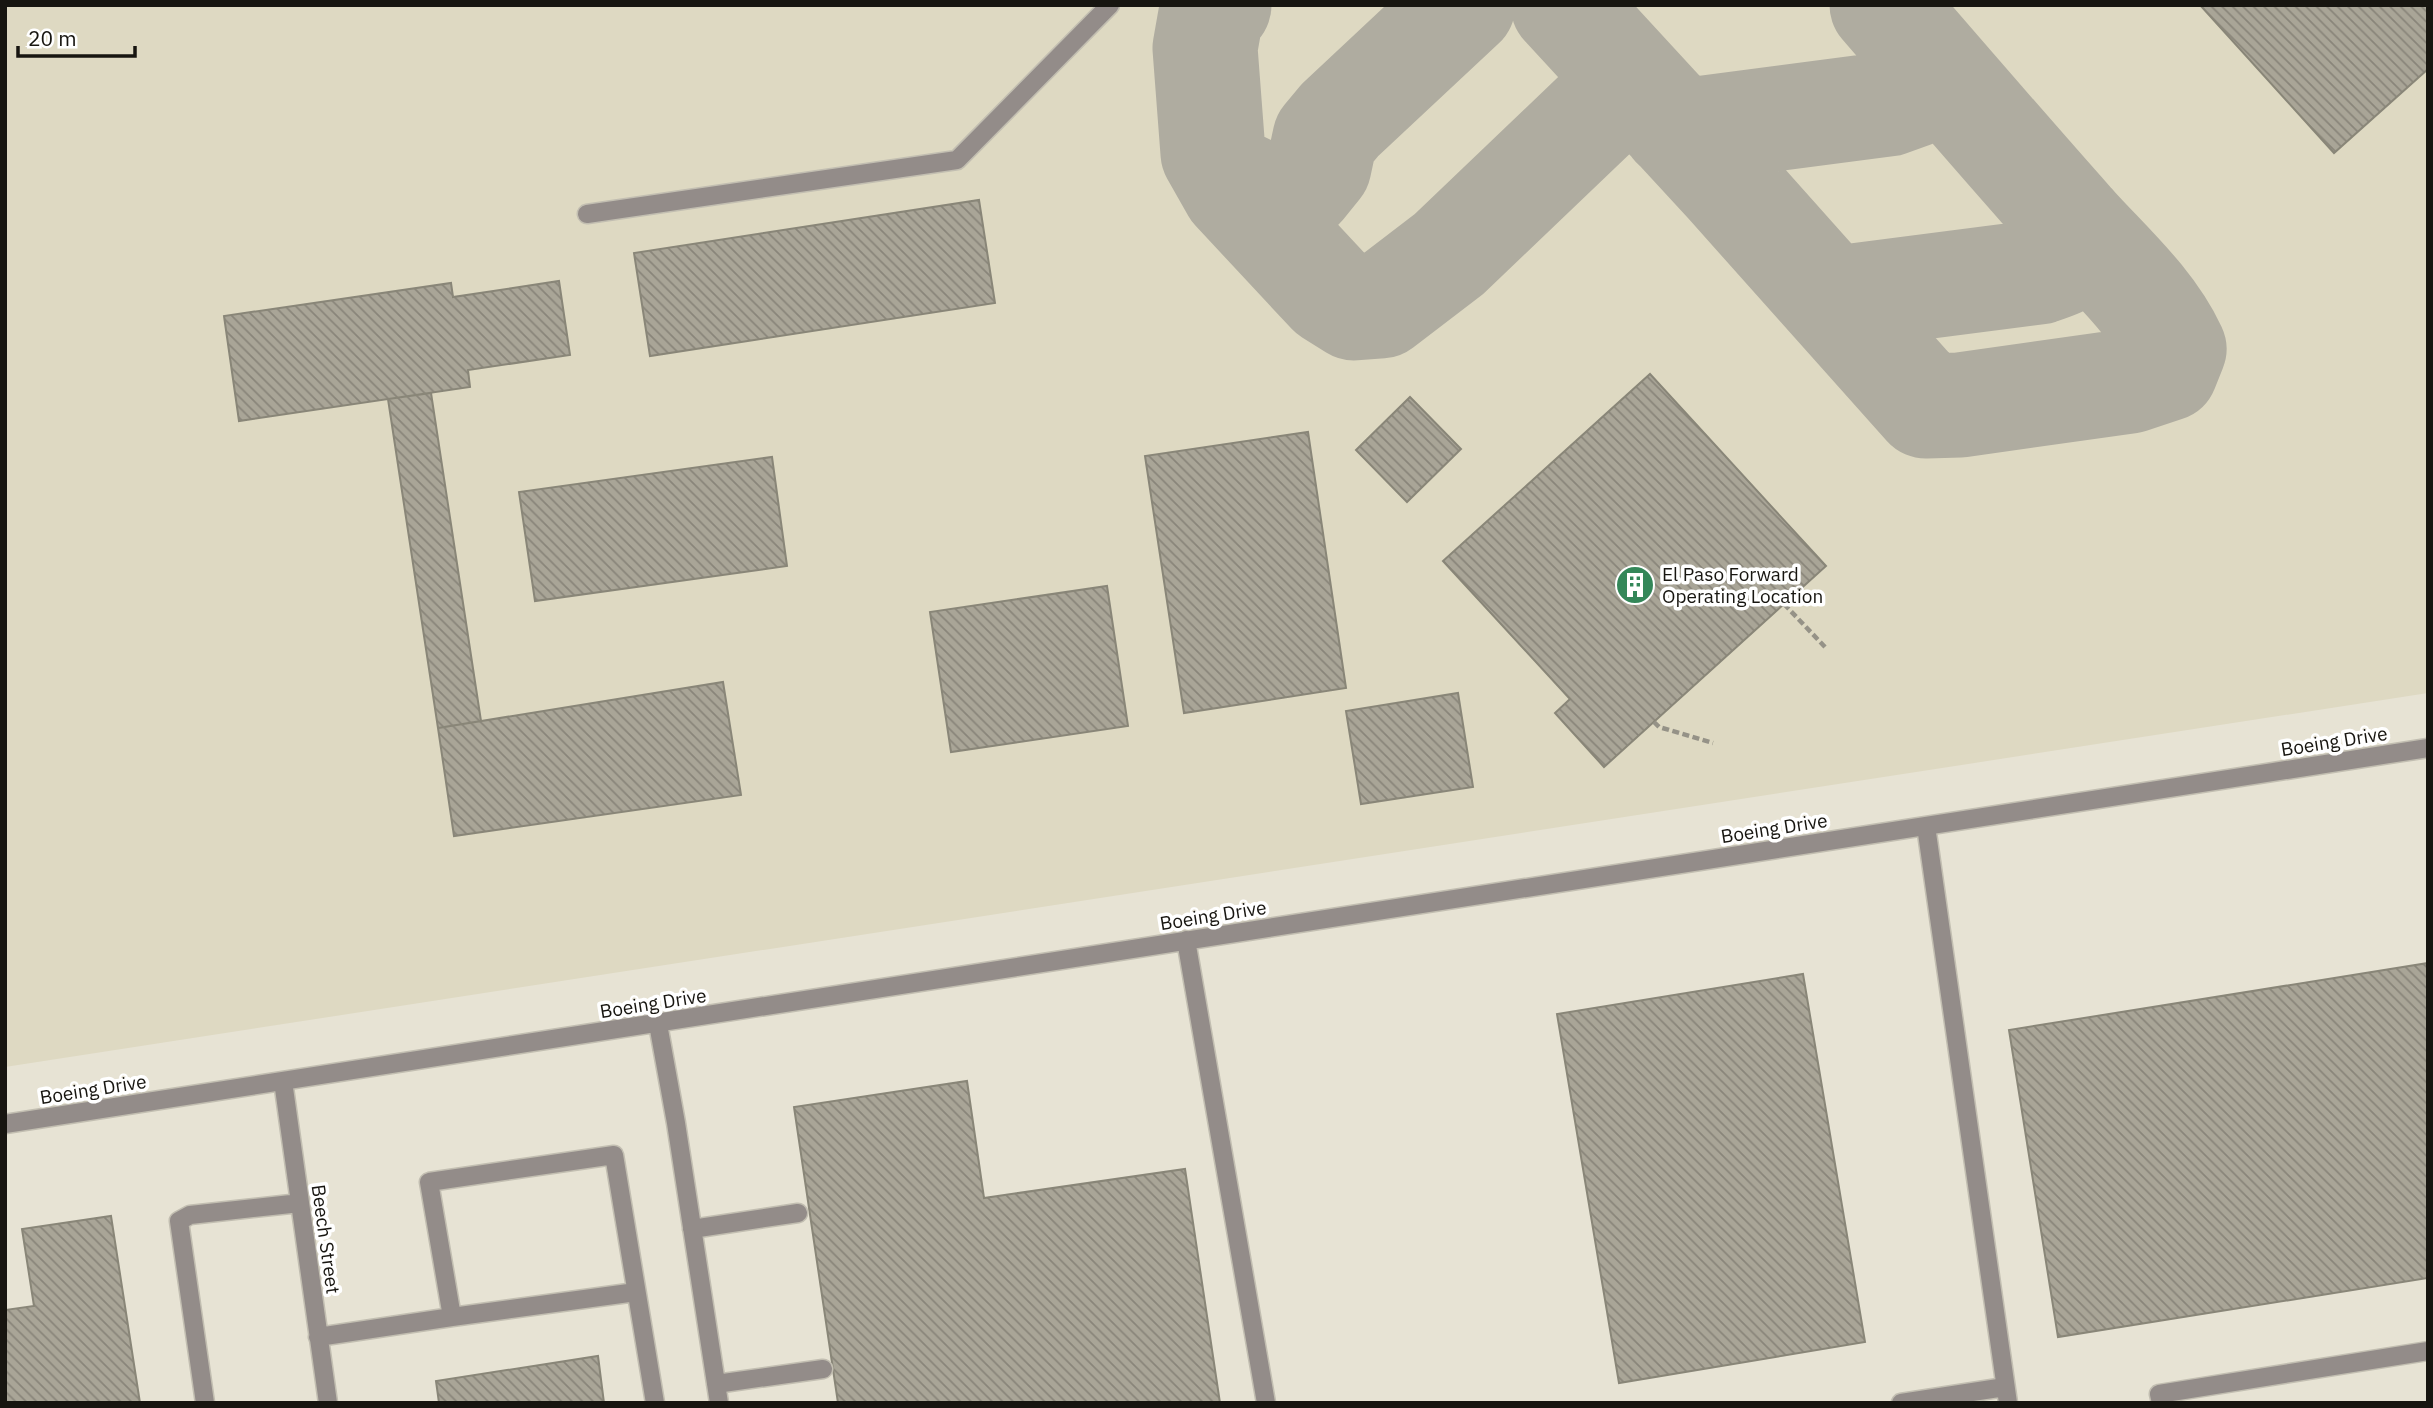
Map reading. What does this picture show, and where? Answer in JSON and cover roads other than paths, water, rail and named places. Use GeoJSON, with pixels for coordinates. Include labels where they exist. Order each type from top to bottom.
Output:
{"type":"FeatureCollection","features":[{"type":"Feature","properties":{"kind":"street"},"geometry":{"type":"LineString","coordinates":[[587,214],[957,160],[1110,5]]}},
{"type":"Feature","properties":{"kind":"street","name":"Boeing Drive"},"geometry":{"type":"LineString","coordinates":[[5,1124],[2428,748]]}},
{"type":"Feature","properties":{"kind":"street"},"geometry":{"type":"LineString","coordinates":[[1901,1403],[2007,1395],[1926,826]]}},
{"type":"Feature","properties":{"kind":"street"},"geometry":{"type":"LineString","coordinates":[[1186,940],[1266,1403]]}},
{"type":"Feature","properties":{"kind":"street"},"geometry":{"type":"LineString","coordinates":[[657,1024],[719,1403]]}},
{"type":"Feature","properties":{"kind":"street","name":"Beech Street"},"geometry":{"type":"LineString","coordinates":[[283,1080],[328,1403]]}},
{"type":"Feature","properties":{"kind":"street"},"geometry":{"type":"LineString","coordinates":[[452,1317],[429,1182],[614,1155],[654,1403]]}},
{"type":"Feature","properties":{"kind":"street"},"geometry":{"type":"LineString","coordinates":[[205,1403],[179,1221],[190,1215],[300,1203]]}},
{"type":"Feature","properties":{"kind":"street"},"geometry":{"type":"LineString","coordinates":[[692,1229],[798,1213]]}},
{"type":"Feature","properties":{"kind":"street"},"geometry":{"type":"LineString","coordinates":[[318,1337],[636,1292]]}},
{"type":"Feature","properties":{"kind":"street"},"geometry":{"type":"LineString","coordinates":[[2161,1403],[2159,1394],[2428,1351]]}},
{"type":"Feature","properties":{"kind":"street"},"geometry":{"type":"LineString","coordinates":[[716,1384],[822,1369]]}},
{"type":"Feature","properties":{"kind":"place","name":"El Paso Forward Operating Location"},"geometry":{"type":"Point","coordinates":[1635,585]}}]}
